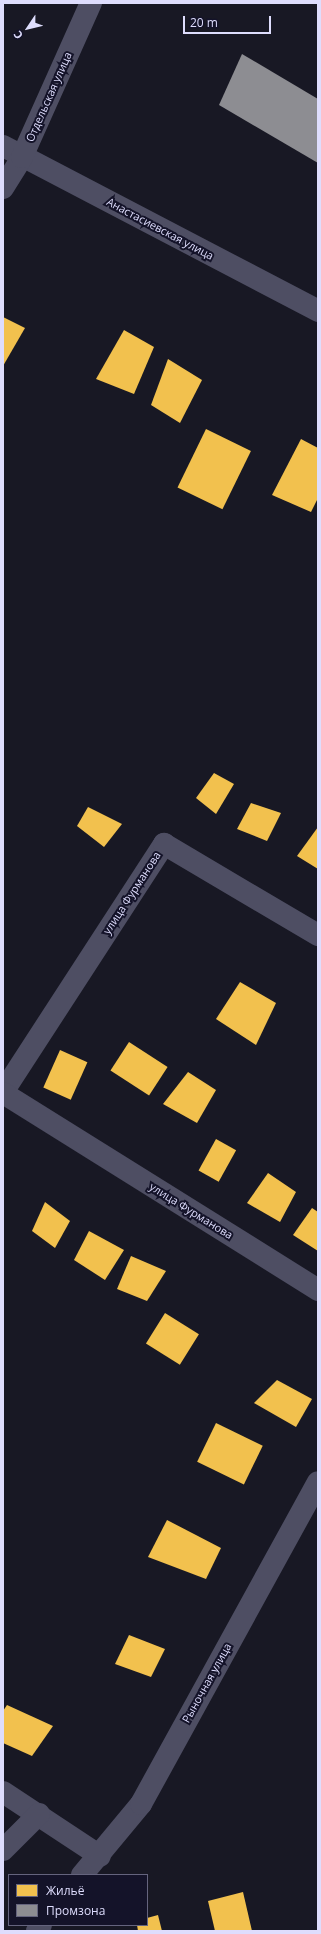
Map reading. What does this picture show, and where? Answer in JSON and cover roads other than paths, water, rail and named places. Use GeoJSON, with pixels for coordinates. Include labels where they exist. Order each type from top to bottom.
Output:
{"type":"FeatureCollection","features":[{"type":"Feature","properties":{"kind":"street","name":"Отдельская улица"},"geometry":{"type":"LineString","coordinates":[[3,188],[12,152],[91,3]]}},
{"type":"Feature","properties":{"kind":"street","name":"Анастасиевская улица"},"geometry":{"type":"LineString","coordinates":[[12,152],[318,311]]}},
{"type":"Feature","properties":{"kind":"street","name":"улица Фурманова"},"geometry":{"type":"LineString","coordinates":[[318,935],[164,844],[3,1093],[318,1290]]}},
{"type":"Feature","properties":{"kind":"street","name":"Рыночная улица"},"geometry":{"type":"LineString","coordinates":[[83,1874],[100,1856],[141,1804],[318,1482]]}},
{"type":"Feature","properties":{"kind":"street"},"geometry":{"type":"LineString","coordinates":[[3,1792],[39,1814],[100,1856]]}},
{"type":"Feature","properties":{"kind":"street"},"geometry":{"type":"LineString","coordinates":[[3,1850],[39,1814]]}}]}
